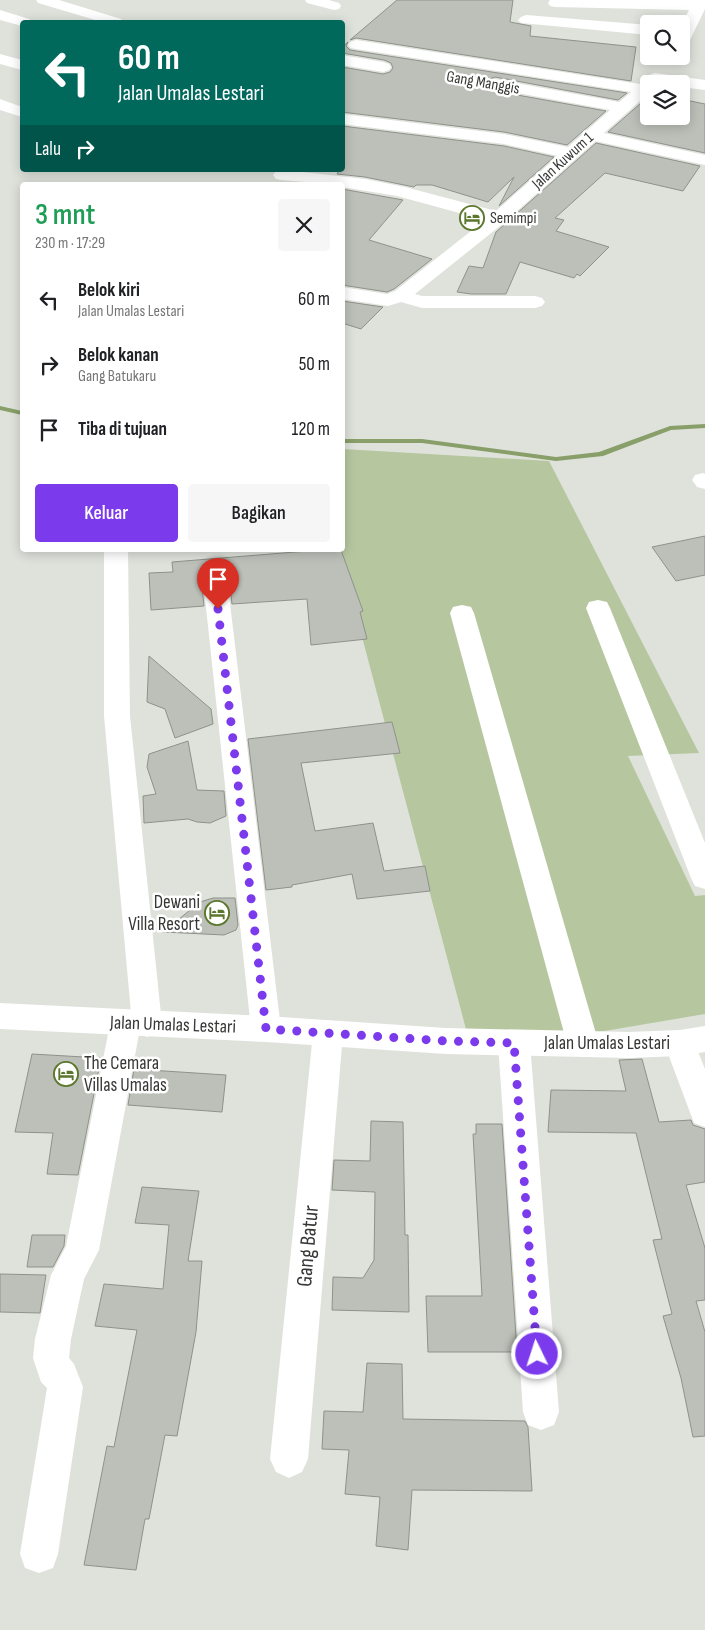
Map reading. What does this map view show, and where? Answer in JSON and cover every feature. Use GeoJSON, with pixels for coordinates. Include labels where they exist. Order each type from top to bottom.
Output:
{"type":"FeatureCollection","features":[{"type":"Feature","properties":{"kind":"street"},"geometry":{"type":"LineString","coordinates":[[43,0],[109,20]]}},
{"type":"Feature","properties":{"kind":"street"},"geometry":{"type":"LineString","coordinates":[[312,0],[334,6]]}},
{"type":"Feature","properties":{"kind":"street"},"geometry":{"type":"LineString","coordinates":[[555,3],[701,3],[690,23]]}},
{"type":"Feature","properties":{"kind":"street"},"geometry":{"type":"LineString","coordinates":[[0,16],[20,21]]}},
{"type":"Feature","properties":{"kind":"street"},"geometry":{"type":"LineString","coordinates":[[526,20],[640,29]]}},
{"type":"Feature","properties":{"kind":"street"},"geometry":{"type":"LineString","coordinates":[[356,45],[640,83]]}},
{"type":"Feature","properties":{"kind":"street"},"geometry":{"type":"LineString","coordinates":[[0,59],[20,64]]}},
{"type":"Feature","properties":{"kind":"street"},"geometry":{"type":"LineString","coordinates":[[345,60],[402,69]]}},
{"type":"Feature","properties":{"kind":"street","name":"Jalan Kuwum 1"},"geometry":{"type":"LineString","coordinates":[[657,75],[665,65]]}},
{"type":"Feature","properties":{"kind":"street","name":"Gang Manggis"},"geometry":{"type":"LineString","coordinates":[[479,82],[624,108]]}},
{"type":"Feature","properties":{"kind":"street"},"geometry":{"type":"LineString","coordinates":[[690,85],[705,85]]}},
{"type":"Feature","properties":{"kind":"street","name":"Jalan Kuwum 1"},"geometry":{"type":"LineString","coordinates":[[345,294],[378,299],[392,299],[402,295],[499,218],[640,93]]}},
{"type":"Feature","properties":{"kind":"street"},"geometry":{"type":"LineString","coordinates":[[0,104],[20,111]]}},
{"type":"Feature","properties":{"kind":"street"},"geometry":{"type":"LineString","coordinates":[[345,119],[504,139],[570,153]]}},
{"type":"Feature","properties":{"kind":"street"},"geometry":{"type":"LineString","coordinates":[[592,135],[705,160]]}},
{"type":"Feature","properties":{"kind":"street"},"geometry":{"type":"LineString","coordinates":[[282,175],[365,184],[399,191],[499,218]]}},
{"type":"Feature","properties":{"kind":"street"},"geometry":{"type":"LineString","coordinates":[[402,295],[410,300],[422,302],[535,302]]}},
{"type":"Feature","properties":{"kind":"street"},"geometry":{"type":"LineString","coordinates":[[40,1554],[65,1387],[61,1377],[54,1369],[51,1358],[53,1339],[68,1275],[82,1250],[136,1024],[117,716],[116,552]]}},
{"type":"Feature","properties":{"kind":"street"},"geometry":{"type":"LineString","coordinates":[[214,570],[266,1029]]}},
{"type":"Feature","properties":{"kind":"street"},"geometry":{"type":"LineString","coordinates":[[598,608],[705,878]]}},
{"type":"Feature","properties":{"kind":"street"},"geometry":{"type":"LineString","coordinates":[[462,612],[583,1044]]}},
{"type":"Feature","properties":{"kind":"street","name":"Jalan Umalas Lestari"},"geometry":{"type":"LineString","coordinates":[[0,1016],[514,1043],[583,1044],[693,1041]]}},
{"type":"Feature","properties":{"kind":"street","name":"Gang Batur"},"geometry":{"type":"LineString","coordinates":[[289,1460],[328,1033]]}},
{"type":"Feature","properties":{"kind":"street"},"geometry":{"type":"LineString","coordinates":[[693,1041],[705,1113]]}},
{"type":"Feature","properties":{"kind":"street"},"geometry":{"type":"LineString","coordinates":[[514,1043],[541,1412]]}},
{"type":"Feature","properties":{"kind":"green space"},"geometry":{"type":"Polygon","coordinates":[[[345,449],[549,461],[699,753],[628,756],[695,896],[705,895],[705,1014],[581,1035],[467,1033],[340,552],[345,552],[345,449]]]}},
{"type":"Feature","properties":{"kind":"building"},"geometry":{"type":"Polygon","coordinates":[[[397,0],[513,0],[510,22],[531,26],[530,36],[636,47],[631,81],[356,38],[350,40],[397,0]]]}},
{"type":"Feature","properties":{"kind":"building"},"geometry":{"type":"Polygon","coordinates":[[[348,42],[346,46],[350,50],[627,93],[618,100],[495,77],[487,80],[485,85],[488,89],[495,91],[606,111],[567,145],[504,132],[345,112],[345,68],[383,74],[390,72],[393,68],[391,63],[384,60],[345,54],[345,44],[348,42]]]}},
{"type":"Feature","properties":{"kind":"building"},"geometry":{"type":"Polygon","coordinates":[[[690,101],[705,104],[705,153],[608,132],[640,104],[640,125],[690,125],[690,101]]]}},
{"type":"Feature","properties":{"kind":"building"},"geometry":{"type":"Polygon","coordinates":[[[345,126],[504,146],[554,157],[499,206],[514,177],[488,202],[432,185],[416,185],[414,187],[365,177],[337,174],[338,172],[345,172],[345,126]]]}},
{"type":"Feature","properties":{"kind":"building"},"geometry":{"type":"Polygon","coordinates":[[[596,143],[700,166],[683,191],[605,173],[555,218],[564,220],[556,231],[609,247],[580,276],[577,274],[574,278],[520,262],[506,294],[457,292],[469,266],[483,268],[496,232],[596,143]]]}},
{"type":"Feature","properties":{"kind":"building"},"geometry":{"type":"Polygon","coordinates":[[[345,190],[403,200],[369,240],[432,259],[394,289],[387,292],[345,285],[345,190]]]}},
{"type":"Feature","properties":{"kind":"building"},"geometry":{"type":"Polygon","coordinates":[[[345,301],[383,307],[361,329],[345,324],[345,301]]]}},
{"type":"Feature","properties":{"kind":"building"},"geometry":{"type":"Polygon","coordinates":[[[705,536],[705,575],[676,581],[652,547],[705,536]]]}},
{"type":"Feature","properties":{"kind":"building"},"geometry":{"type":"Polygon","coordinates":[[[295,552],[342,552],[363,611],[360,612],[367,639],[311,645],[307,599],[232,604],[228,570],[223,564],[215,560],[205,563],[200,570],[204,606],[151,610],[149,573],[173,572],[172,562],[295,552]]]}},
{"type":"Feature","properties":{"kind":"building"},"geometry":{"type":"Polygon","coordinates":[[[149,656],[211,709],[213,724],[175,738],[165,709],[147,702],[149,656]]]}},
{"type":"Feature","properties":{"kind":"building"},"geometry":{"type":"Polygon","coordinates":[[[392,722],[400,753],[301,763],[315,831],[373,823],[384,871],[425,866],[430,891],[357,899],[352,874],[292,885],[292,887],[266,890],[248,739],[392,722]]]}},
{"type":"Feature","properties":{"kind":"building"},"geometry":{"type":"Polygon","coordinates":[[[188,741],[197,790],[224,791],[226,816],[210,823],[188,819],[144,823],[143,796],[156,794],[147,767],[149,754],[188,741]]]}},
{"type":"Feature","properties":{"kind":"building","name":"Dewani Villa Resort"},"geometry":{"type":"Polygon","coordinates":[[[213,898],[235,898],[238,925],[236,930],[224,935],[163,932],[200,902],[213,898]]]}},
{"type":"Feature","properties":{"kind":"building"},"geometry":{"type":"Polygon","coordinates":[[[32,1054],[101,1058],[78,1175],[47,1174],[53,1133],[15,1132],[32,1054]]]}},
{"type":"Feature","properties":{"kind":"building"},"geometry":{"type":"Polygon","coordinates":[[[642,1059],[659,1122],[691,1120],[693,1125],[705,1129],[705,1182],[686,1185],[705,1248],[705,1300],[696,1301],[705,1332],[705,1436],[693,1437],[681,1378],[663,1316],[672,1314],[653,1240],[662,1239],[636,1133],[548,1132],[551,1090],[626,1091],[619,1060],[642,1059]]]}},
{"type":"Feature","properties":{"kind":"building"},"geometry":{"type":"Polygon","coordinates":[[[134,1069],[226,1075],[222,1112],[128,1105],[134,1069]]]}},
{"type":"Feature","properties":{"kind":"building"},"geometry":{"type":"Polygon","coordinates":[[[371,1121],[403,1122],[405,1235],[408,1235],[409,1312],[332,1310],[333,1277],[363,1278],[374,1260],[375,1192],[332,1190],[334,1160],[370,1161],[371,1121]]]}},
{"type":"Feature","properties":{"kind":"building"},"geometry":{"type":"Polygon","coordinates":[[[476,1124],[502,1124],[517,1352],[428,1352],[426,1296],[482,1296],[473,1134],[476,1134],[476,1124]]]}},
{"type":"Feature","properties":{"kind":"building"},"geometry":{"type":"Polygon","coordinates":[[[142,1187],[199,1191],[188,1261],[202,1261],[196,1332],[177,1436],[165,1435],[149,1519],[145,1519],[136,1570],[84,1565],[107,1446],[114,1447],[137,1330],[95,1326],[104,1284],[163,1289],[169,1225],[135,1223],[142,1187]]]}},
{"type":"Feature","properties":{"kind":"building"},"geometry":{"type":"Polygon","coordinates":[[[32,1235],[65,1235],[64,1246],[53,1267],[27,1267],[32,1235]]]}},
{"type":"Feature","properties":{"kind":"building"},"geometry":{"type":"Polygon","coordinates":[[[0,1274],[46,1275],[40,1313],[0,1312],[0,1274]]]}},
{"type":"Feature","properties":{"kind":"building"},"geometry":{"type":"Polygon","coordinates":[[[367,1363],[402,1364],[403,1419],[525,1421],[528,1427],[532,1491],[412,1490],[408,1550],[376,1546],[380,1497],[345,1494],[349,1450],[322,1449],[324,1411],[363,1412],[367,1363]]]}},
{"type":"Feature","properties":{"kind":"waterway"},"geometry":{"type":"LineString","coordinates":[[0,408],[20,413]]}},
{"type":"Feature","properties":{"kind":"waterway"},"geometry":{"type":"LineString","coordinates":[[345,441],[422,441],[556,459],[600,454],[670,428],[705,426]]}},
{"type":"Feature","properties":{"kind":"place","name":"Semimpi"},"geometry":{"type":"Point","coordinates":[472,218]}},
{"type":"Feature","properties":{"kind":"place","name":"Dewani Villa Resort"},"geometry":{"type":"Point","coordinates":[217,913]}},
{"type":"Feature","properties":{"kind":"place","name":"The Cemara Villas Umalas"},"geometry":{"type":"Point","coordinates":[66,1074]}},
{"type":"Feature","properties":{"kind":"route"},"geometry":{"type":"LineString","coordinates":[[218,609],[266,1029],[446,1041],[514,1043],[537,1354]]}}]}
